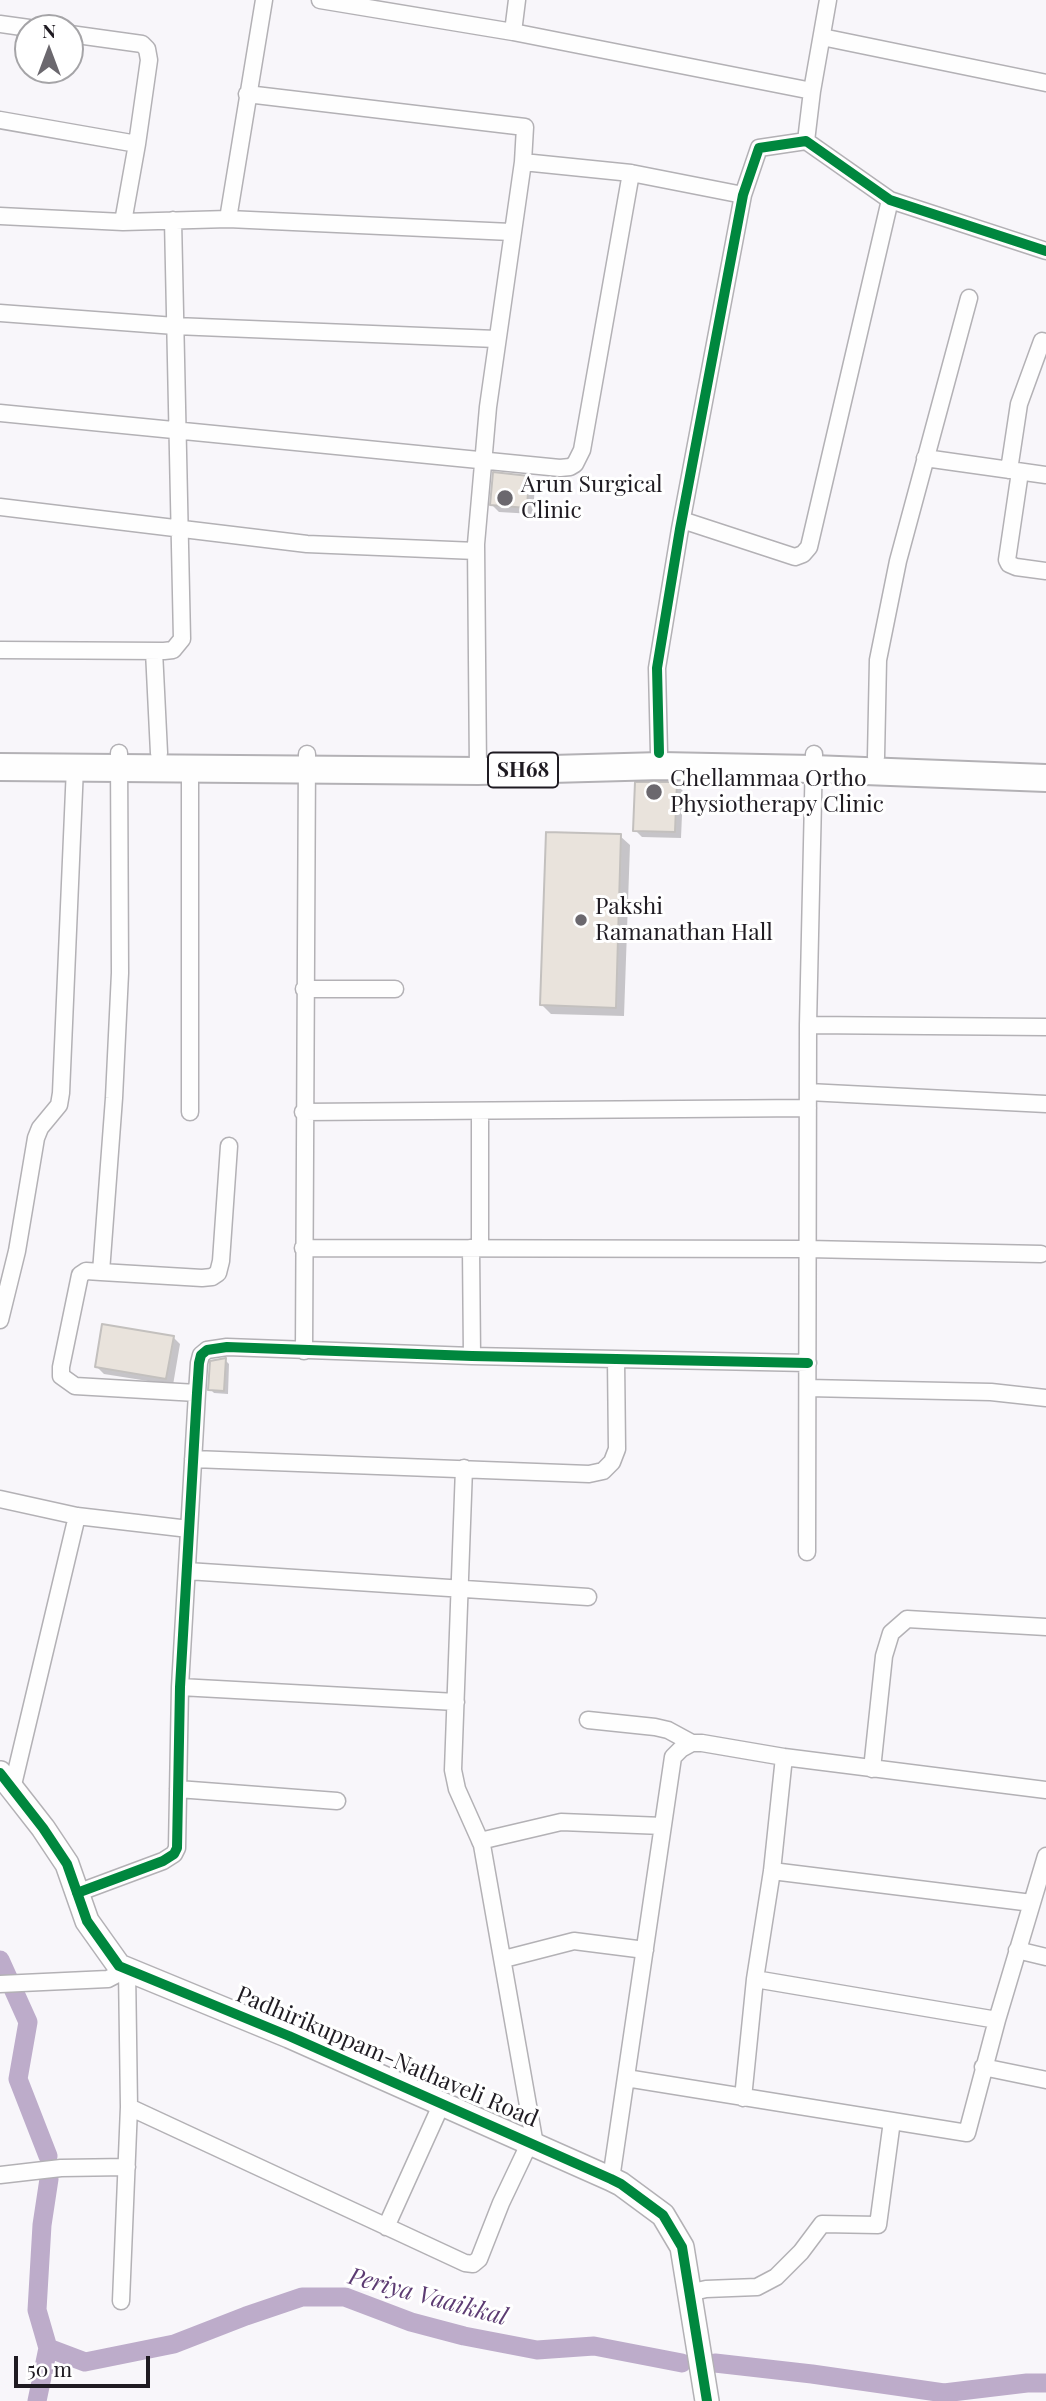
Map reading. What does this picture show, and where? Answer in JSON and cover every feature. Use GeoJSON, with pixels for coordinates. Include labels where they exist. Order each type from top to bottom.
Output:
{"type":"FeatureCollection","features":[{"type":"Feature","properties":{"kind":"main road","name":"SH68"},"geometry":{"type":"LineString","coordinates":[[0,767],[119,760],[159,752],[307,762],[661,766],[876,757],[1046,763]]}},
{"type":"Feature","properties":{"kind":"main road","name":"SH68"},"geometry":{"type":"LineString","coordinates":[[0,753],[68,763]]}},
{"type":"Feature","properties":{"kind":"main road","name":"SH68"},"geometry":{"type":"LineString","coordinates":[[478,764],[659,753],[1046,778]]}},
{"type":"Feature","properties":{"kind":"main road","name":"SH68"},"geometry":{"type":"LineString","coordinates":[[119,760],[190,768],[307,762]]}},
{"type":"Feature","properties":{"kind":"street"},"geometry":{"type":"LineString","coordinates":[[228,219],[264,0]]}},
{"type":"Feature","properties":{"kind":"street"},"geometry":{"type":"LineString","coordinates":[[320,0],[513,32],[812,91]]}},
{"type":"Feature","properties":{"kind":"street"},"geometry":{"type":"LineString","coordinates":[[513,32],[517,0]]}},
{"type":"Feature","properties":{"kind":"street"},"geometry":{"type":"LineString","coordinates":[[806,141],[828,0]]}},
{"type":"Feature","properties":{"kind":"street"},"geometry":{"type":"LineString","coordinates":[[84,36],[142,44],[147,49],[149,60],[123,222]]}},
{"type":"Feature","properties":{"kind":"street"},"geometry":{"type":"LineString","coordinates":[[822,37],[1046,83]]}},
{"type":"Feature","properties":{"kind":"street"},"geometry":{"type":"LineString","coordinates":[[247,94],[525,127],[523,162],[488,407],[476,551],[478,764]]}},
{"type":"Feature","properties":{"kind":"street"},"geometry":{"type":"LineString","coordinates":[[0,120],[137,144]]}},
{"type":"Feature","properties":{"kind":"street"},"geometry":{"type":"LineString","coordinates":[[659,753],[657,668],[743,195],[759,148],[806,141],[890,200],[1046,251]]}},
{"type":"Feature","properties":{"kind":"street"},"geometry":{"type":"LineString","coordinates":[[523,162],[631,173],[743,195]]}},
{"type":"Feature","properties":{"kind":"street"},"geometry":{"type":"LineString","coordinates":[[0,413],[177,432],[570,467],[579,458],[631,173]]}},
{"type":"Feature","properties":{"kind":"street"},"geometry":{"type":"LineString","coordinates":[[682,520],[796,557],[803,554],[808,547],[890,200]]}},
{"type":"Feature","properties":{"kind":"street"},"geometry":{"type":"LineString","coordinates":[[0,216],[123,222],[228,219],[511,232]]}},
{"type":"Feature","properties":{"kind":"street"},"geometry":{"type":"LineString","coordinates":[[0,650],[173,650],[182,639],[173,220]]}},
{"type":"Feature","properties":{"kind":"street"},"geometry":{"type":"LineString","coordinates":[[876,757],[878,660],[898,561],[969,298]]}},
{"type":"Feature","properties":{"kind":"street"},"geometry":{"type":"LineString","coordinates":[[0,313],[175,326],[496,339]]}},
{"type":"Feature","properties":{"kind":"street"},"geometry":{"type":"LineString","coordinates":[[1042,341],[1019,404],[1007,560],[1009,565],[1016,567],[1046,571]]}},
{"type":"Feature","properties":{"kind":"street"},"geometry":{"type":"LineString","coordinates":[[925,458],[1046,475]]}},
{"type":"Feature","properties":{"kind":"street"},"geometry":{"type":"LineString","coordinates":[[0,507],[307,544],[476,551]]}},
{"type":"Feature","properties":{"kind":"street"},"geometry":{"type":"LineString","coordinates":[[154,651],[159,752]]}},
{"type":"Feature","properties":{"kind":"street"},"geometry":{"type":"LineString","coordinates":[[101,1272],[120,973],[119,760]]}},
{"type":"Feature","properties":{"kind":"street"},"geometry":{"type":"LineString","coordinates":[[807,1552],[808,1025],[813,761]]}},
{"type":"Feature","properties":{"kind":"street"},"geometry":{"type":"LineString","coordinates":[[303,1351],[307,762]]}},
{"type":"Feature","properties":{"kind":"street"},"geometry":{"type":"LineString","coordinates":[[0,1320],[17,1251],[36,1138],[40,1128],[59,1105],[61,1093],[68,763]]}},
{"type":"Feature","properties":{"kind":"street"},"geometry":{"type":"LineString","coordinates":[[190,768],[190,1112]]}},
{"type":"Feature","properties":{"kind":"street"},"geometry":{"type":"LineString","coordinates":[[304,989],[395,989]]}},
{"type":"Feature","properties":{"kind":"street"},"geometry":{"type":"LineString","coordinates":[[808,1025],[1046,1027]]}},
{"type":"Feature","properties":{"kind":"street"},"geometry":{"type":"LineString","coordinates":[[303,1112],[480,1111],[808,1100],[1046,1104]]}},
{"type":"Feature","properties":{"kind":"street"},"geometry":{"type":"LineString","coordinates":[[472,1356],[480,1111]]}},
{"type":"Feature","properties":{"kind":"street"},"geometry":{"type":"LineString","coordinates":[[197,1393],[75,1386],[61,1376],[61,1367],[80,1275],[86,1271],[202,1278],[218,1273],[229,1146]]}},
{"type":"Feature","properties":{"kind":"street"},"geometry":{"type":"LineString","coordinates":[[303,1248],[808,1249],[1041,1254]]}},
{"type":"Feature","properties":{"kind":"street"},"geometry":{"type":"LineString","coordinates":[[78,1894],[163,1861],[174,1854],[177,1848],[180,1687],[193,1460],[199,1363],[206,1350],[227,1347],[472,1356],[808,1363]]}},
{"type":"Feature","properties":{"kind":"street"},"geometry":{"type":"LineString","coordinates":[[193,1460],[589,1474],[603,1471],[612,1462],[617,1449],[616,1359]]}},
{"type":"Feature","properties":{"kind":"street"},"geometry":{"type":"LineString","coordinates":[[808,1388],[991,1392],[1046,1398]]}},
{"type":"Feature","properties":{"kind":"street"},"geometry":{"type":"LineString","coordinates":[[129,2107],[454,2259],[473,2264],[479,2259],[501,2203],[533,2144],[504,1959],[480,1841],[457,1789],[453,1770],[464,1468]]}},
{"type":"Feature","properties":{"kind":"street"},"geometry":{"type":"LineString","coordinates":[[0,1499],[77,1516],[189,1529]]}},
{"type":"Feature","properties":{"kind":"street"},"geometry":{"type":"LineString","coordinates":[[6,1781],[77,1516]]}},
{"type":"Feature","properties":{"kind":"street"},"geometry":{"type":"LineString","coordinates":[[187,1571],[588,1597]]}},
{"type":"Feature","properties":{"kind":"street"},"geometry":{"type":"LineString","coordinates":[[873,1769],[884,1656],[891,1633],[907,1619],[1046,1627]]}},
{"type":"Feature","properties":{"kind":"street"},"geometry":{"type":"LineString","coordinates":[[180,1687],[456,1702]]}},
{"type":"Feature","properties":{"kind":"street"},"geometry":{"type":"LineString","coordinates":[[588,1720],[655,1727],[668,1730],[692,1743],[1046,1790]]}},
{"type":"Feature","properties":{"kind":"street"},"geometry":{"type":"LineString","coordinates":[[611,2179],[673,1757],[692,1743]]}},
{"type":"Feature","properties":{"kind":"street"},"geometry":{"type":"LineString","coordinates":[[743,2098],[755,1979],[772,1871],[784,1757]]}},
{"type":"Feature","properties":{"kind":"street","name":"Padhirikuppam-Nathaveli Road"},"geometry":{"type":"LineString","coordinates":[[6,1781],[67,1864],[87,1921],[118,1966],[289,2036],[621,2183],[663,2215],[682,2247],[707,2401]]}},
{"type":"Feature","properties":{"kind":"street"},"geometry":{"type":"LineString","coordinates":[[178,1789],[337,1801]]}},
{"type":"Feature","properties":{"kind":"street"},"geometry":{"type":"LineString","coordinates":[[480,1841],[561,1822],[663,1826]]}},
{"type":"Feature","properties":{"kind":"street"},"geometry":{"type":"LineString","coordinates":[[626,2078],[967,2133],[996,2020],[1046,1856]]}},
{"type":"Feature","properties":{"kind":"street"},"geometry":{"type":"LineString","coordinates":[[772,1871],[1032,1902]]}},
{"type":"Feature","properties":{"kind":"street"},"geometry":{"type":"LineString","coordinates":[[504,1959],[574,1941],[645,1950]]}},
{"type":"Feature","properties":{"kind":"street"},"geometry":{"type":"LineString","coordinates":[[1017,1950],[1046,1957]]}},
{"type":"Feature","properties":{"kind":"street"},"geometry":{"type":"LineString","coordinates":[[0,1984],[108,1979],[127,1969],[129,2107],[121,2301]]}},
{"type":"Feature","properties":{"kind":"street"},"geometry":{"type":"LineString","coordinates":[[755,1979],[996,2020]]}},
{"type":"Feature","properties":{"kind":"street"},"geometry":{"type":"LineString","coordinates":[[984,2067],[1046,2080]]}},
{"type":"Feature","properties":{"kind":"street"},"geometry":{"type":"LineString","coordinates":[[386,2227],[442,2103]]}},
{"type":"Feature","properties":{"kind":"street"},"geometry":{"type":"LineString","coordinates":[[689,2293],[706,2289],[757,2287],[776,2277],[822,2224],[878,2225],[892,2121]]}},
{"type":"Feature","properties":{"kind":"street"},"geometry":{"type":"LineString","coordinates":[[0,2175],[61,2168],[127,2167]]}},
{"type":"Feature","properties":{"kind":"building"},"geometry":{"type":"Polygon","coordinates":[[[493,472],[529,476],[527,508],[490,505],[493,472]]]}},
{"type":"Feature","properties":{"kind":"building"},"geometry":{"type":"Polygon","coordinates":[[[635,782],[677,782],[675,832],[633,831],[635,782]]]}},
{"type":"Feature","properties":{"kind":"building","name":"Pakshi Ramanathan Hall"},"geometry":{"type":"Polygon","coordinates":[[[546,832],[621,834],[616,1008],[540,1005],[546,832]]]}},
{"type":"Feature","properties":{"kind":"building"},"geometry":{"type":"Polygon","coordinates":[[[102,1324],[174,1336],[166,1379],[95,1367],[102,1324]]]}},
{"type":"Feature","properties":{"kind":"building"},"geometry":{"type":"Polygon","coordinates":[[[226,1358],[224,1391],[208,1390],[210,1361],[226,1358]]]}},
{"type":"Feature","properties":{"kind":"waterway","name":"Periya Vaaikkal"},"geometry":{"type":"LineString","coordinates":[[0,1960],[28,2022],[18,2079],[48,2156]]}},
{"type":"Feature","properties":{"kind":"waterway","name":"Periya Vaaikkal"},"geometry":{"type":"LineString","coordinates":[[49,2179],[42,2225],[37,2310],[48,2348],[85,2362],[174,2344],[302,2297],[345,2297],[411,2322],[464,2336],[537,2350],[594,2346],[682,2363]]}},
{"type":"Feature","properties":{"kind":"waterway"},"geometry":{"type":"LineString","coordinates":[[37,2401],[48,2348]]}},
{"type":"Feature","properties":{"kind":"waterway","name":"Periya Vaaikkal"},"geometry":{"type":"LineString","coordinates":[[715,2363],[944,2393],[1046,2383]]}},
{"type":"Feature","properties":{"kind":"cycle path"},"geometry":{"type":"LineString","coordinates":[[659,753],[657,668],[680,529],[743,195],[759,148],[806,141],[890,200],[1046,251]]}},
{"type":"Feature","properties":{"kind":"cycle path"},"geometry":{"type":"LineString","coordinates":[[77,1893],[163,1861],[174,1854],[177,1848],[180,1687],[197,1393],[199,1363],[201,1355],[207,1350],[227,1347],[472,1356],[808,1363]]}},
{"type":"Feature","properties":{"kind":"cycle path"},"geometry":{"type":"LineString","coordinates":[[0,1773],[67,1864],[87,1921],[119,1966],[289,2036],[611,2179],[663,2215],[682,2247],[707,2401]]}},
{"type":"Feature","properties":{"kind":"place","name":"Arun Surgical Clinic"},"geometry":{"type":"Point","coordinates":[505,498]}},
{"type":"Feature","properties":{"kind":"place","name":"Chellammaa Ortho Physiotherapy Clinic"},"geometry":{"type":"Point","coordinates":[654,792]}},
{"type":"Feature","properties":{"kind":"place","name":"Pakshi Ramanathan Hall"},"geometry":{"type":"Point","coordinates":[581,920]}}]}
